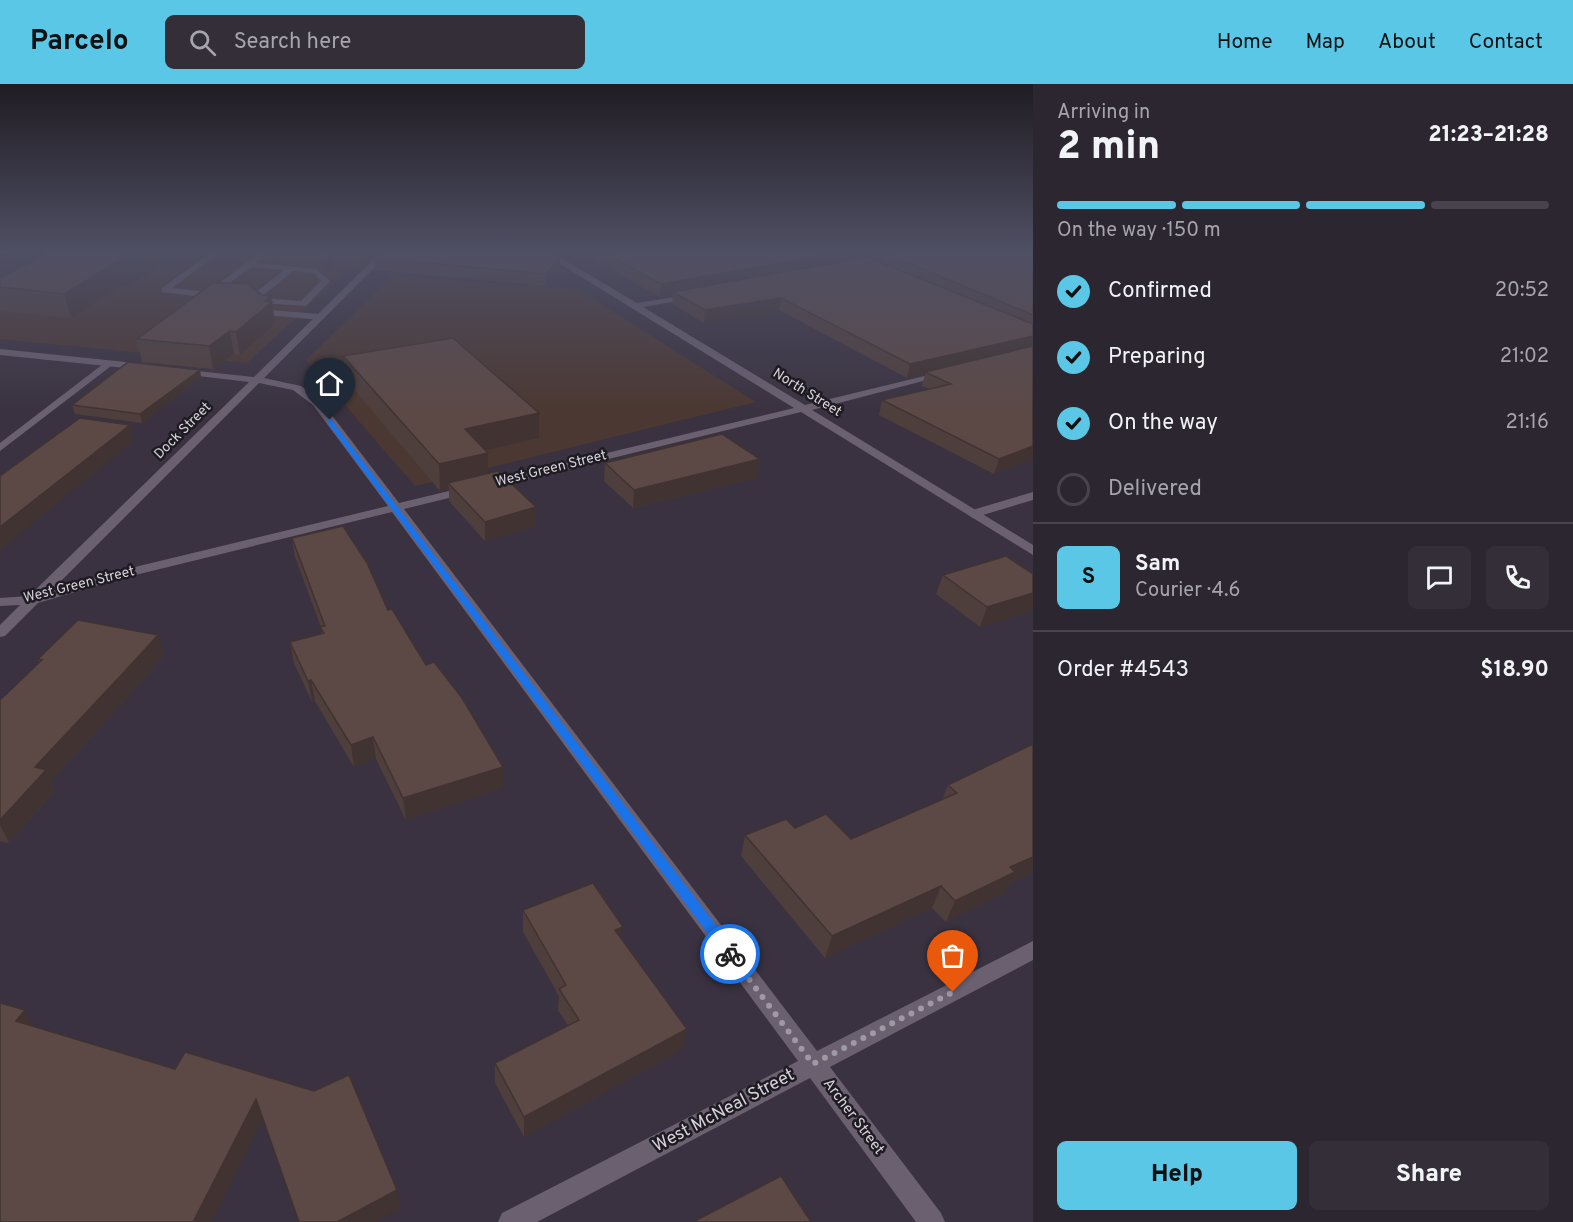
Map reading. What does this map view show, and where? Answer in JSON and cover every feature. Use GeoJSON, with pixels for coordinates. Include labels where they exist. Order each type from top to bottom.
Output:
{"type":"FeatureCollection","features":[{"type":"Feature","properties":{"kind":"street"},"geometry":{"type":"LineString","coordinates":[[255,304],[267,312],[321,317]]}},
{"type":"Feature","properties":{"kind":"street","name":"Dock Street"},"geometry":{"type":"LineString","coordinates":[[0,633],[334,304]]}},
{"type":"Feature","properties":{"kind":"street","name":"North Street"},"geometry":{"type":"LineString","coordinates":[[633,304],[1033,551]]}},
{"type":"Feature","properties":{"kind":"street"},"geometry":{"type":"LineString","coordinates":[[636,306],[646,304]]}},
{"type":"Feature","properties":{"kind":"street"},"geometry":{"type":"LineString","coordinates":[[0,352],[156,368]]}},
{"type":"Feature","properties":{"kind":"street"},"geometry":{"type":"LineString","coordinates":[[0,448],[110,363]]}},
{"type":"Feature","properties":{"kind":"street","name":"Archer Street"},"geometry":{"type":"LineString","coordinates":[[167,369],[258,379],[297,388],[317,403],[932,1222]]}},
{"type":"Feature","properties":{"kind":"street","name":"West Green Street"},"geometry":{"type":"LineString","coordinates":[[0,602],[34,600],[115,576],[952,372]]}},
{"type":"Feature","properties":{"kind":"street"},"geometry":{"type":"LineString","coordinates":[[973,514],[1033,496]]}},
{"type":"Feature","properties":{"kind":"street","name":"West McNeal Street"},"geometry":{"type":"LineString","coordinates":[[512,1222],[1033,950]]}},
{"type":"Feature","properties":{"kind":"shaded area"},"geometry":{"type":"Polygon","coordinates":[[[0,304],[311,304],[247,363],[0,339],[0,304]]]}},
{"type":"Feature","properties":{"kind":"shaded area"},"geometry":{"type":"Polygon","coordinates":[[[363,304],[601,304],[756,402],[415,486],[306,360],[363,304]]]}},
{"type":"Feature","properties":{"kind":"building"},"geometry":{"type":"Polygon","coordinates":[[[184,304],[269,304],[236,332],[230,331],[209,346],[137,339],[184,304]]]}},
{"type":"Feature","properties":{"kind":"building"},"geometry":{"type":"Polygon","coordinates":[[[695,304],[742,304],[705,310],[695,304]]]}},
{"type":"Feature","properties":{"kind":"building"},"geometry":{"type":"Polygon","coordinates":[[[793,304],[984,304],[1033,324],[1033,336],[910,364],[793,304]]]}},
{"type":"Feature","properties":{"kind":"building"},"geometry":{"type":"Polygon","coordinates":[[[1007,304],[1033,304],[1033,315],[1007,304]]]}},
{"type":"Feature","properties":{"kind":"building"},"geometry":{"type":"Polygon","coordinates":[[[453,338],[539,413],[465,429],[488,453],[439,464],[343,356],[453,338]]]}},
{"type":"Feature","properties":{"kind":"building"},"geometry":{"type":"Polygon","coordinates":[[[1033,346],[1033,446],[999,459],[882,400],[951,384],[925,372],[1033,346]]]}},
{"type":"Feature","properties":{"kind":"building"},"geometry":{"type":"Polygon","coordinates":[[[128,362],[200,370],[140,414],[72,405],[128,362]]]}},
{"type":"Feature","properties":{"kind":"building"},"geometry":{"type":"Polygon","coordinates":[[[80,418],[130,425],[0,527],[0,476],[80,418]]]}},
{"type":"Feature","properties":{"kind":"building"},"geometry":{"type":"Polygon","coordinates":[[[722,434],[760,459],[634,490],[605,463],[722,434]]]}},
{"type":"Feature","properties":{"kind":"building"},"geometry":{"type":"Polygon","coordinates":[[[498,471],[536,507],[485,522],[448,483],[498,471]]]}},
{"type":"Feature","properties":{"kind":"building"},"geometry":{"type":"Polygon","coordinates":[[[343,526],[367,563],[388,610],[392,609],[426,665],[434,662],[462,698],[503,767],[403,798],[373,737],[351,745],[311,680],[308,681],[290,642],[324,633],[320,627],[325,626],[292,538],[343,526]]]}},
{"type":"Feature","properties":{"kind":"building"},"geometry":{"type":"Polygon","coordinates":[[[1006,556],[1033,574],[1033,593],[987,607],[943,575],[1006,556]]]}},
{"type":"Feature","properties":{"kind":"building"},"geometry":{"type":"Polygon","coordinates":[[[78,620],[158,635],[35,767],[46,770],[0,820],[0,700],[42,660],[38,659],[78,620]]]}},
{"type":"Feature","properties":{"kind":"building"},"geometry":{"type":"Polygon","coordinates":[[[1033,744],[1033,857],[1010,867],[1015,872],[955,901],[941,886],[832,936],[745,835],[786,819],[795,828],[826,814],[851,839],[957,793],[948,785],[1033,744]]]}},
{"type":"Feature","properties":{"kind":"building"},"geometry":{"type":"Polygon","coordinates":[[[593,883],[623,927],[615,930],[687,1029],[524,1117],[495,1063],[579,1020],[559,989],[566,985],[523,910],[593,883]]]}},
{"type":"Feature","properties":{"kind":"building"},"geometry":{"type":"Polygon","coordinates":[[[0,1003],[25,1010],[16,1021],[175,1069],[185,1052],[314,1091],[349,1075],[397,1190],[337,1222],[299,1222],[256,1099],[193,1222],[0,1221],[0,1003]]]}},
{"type":"Feature","properties":{"kind":"building"},"geometry":{"type":"Polygon","coordinates":[[[781,1176],[811,1222],[693,1222],[781,1176]]]}},
{"type":"Feature","properties":{"kind":"way so far"},"geometry":{"type":"LineString","coordinates":[[730,954],[813,1064],[953,992]]}},
{"type":"Feature","properties":{"kind":"route"},"geometry":{"type":"LineString","coordinates":[[330,420],[730,954]]}}]}
